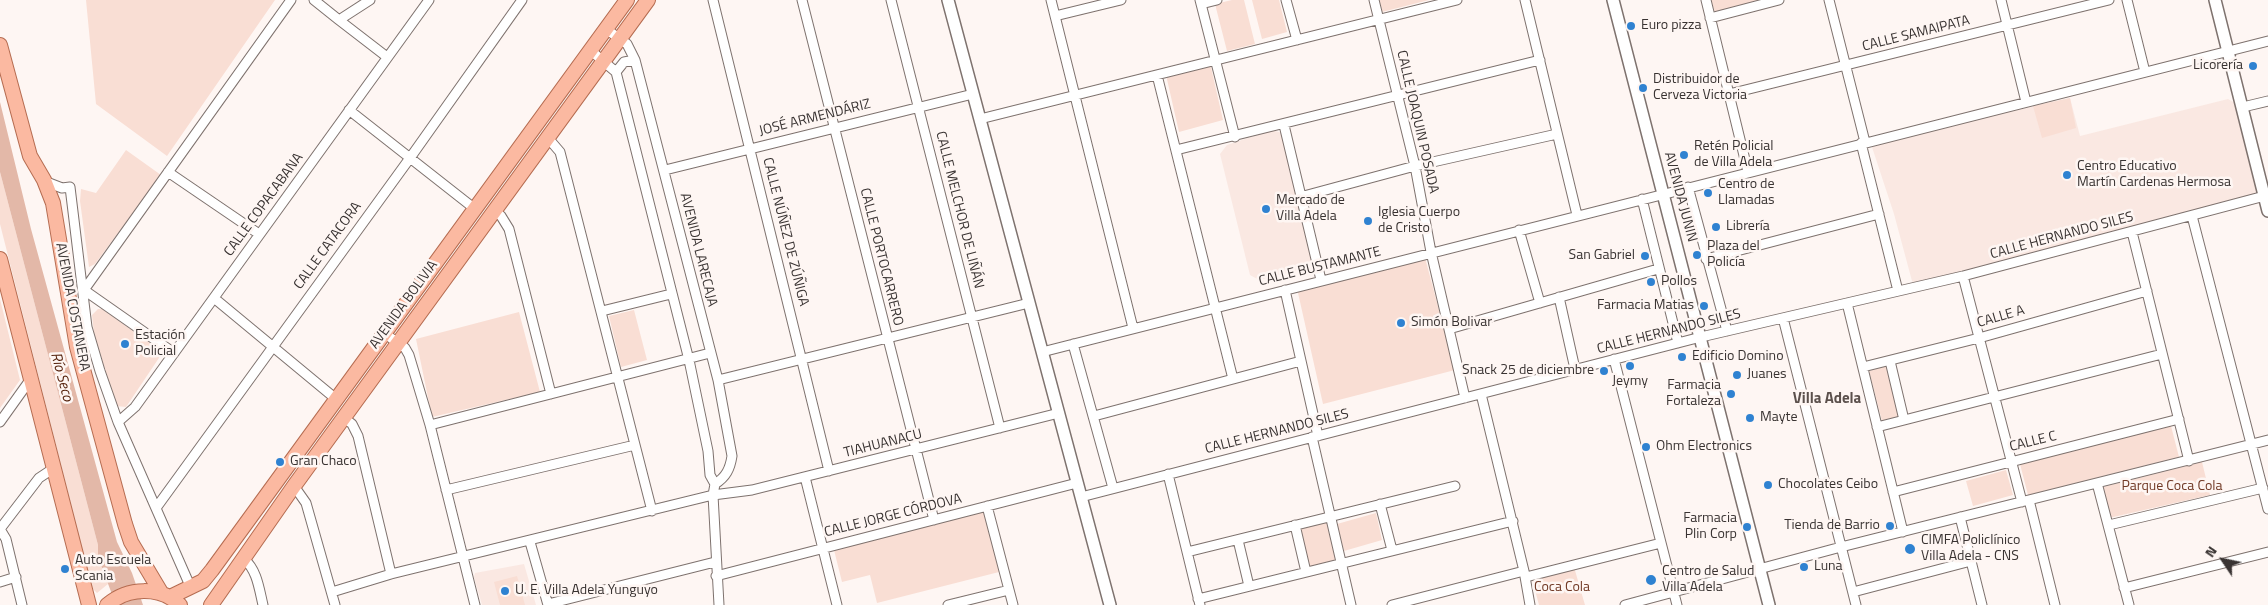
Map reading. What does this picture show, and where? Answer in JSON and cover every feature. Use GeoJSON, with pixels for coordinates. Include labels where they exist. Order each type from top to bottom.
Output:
{"type":"FeatureCollection","features":[{"type":"Feature","properties":{"kind":"main road","name":"AVENIDA BOLIVIA"},"geometry":{"type":"LineString","coordinates":[[166,597],[191,588],[202,581],[212,570],[627,0]]}},
{"type":"Feature","properties":{"kind":"main road","name":"AVENIDA BOLIVIA"},"geometry":{"type":"LineString","coordinates":[[211,605],[294,486],[648,0]]}},
{"type":"Feature","properties":{"kind":"main road","name":"AVENIDA COSTANERA"},"geometry":{"type":"LineString","coordinates":[[0,44],[30,156],[44,180],[52,203],[77,347],[128,536],[166,597]]}},
{"type":"Feature","properties":{"kind":"main road"},"geometry":{"type":"LineString","coordinates":[[0,259],[88,605]]}},
{"type":"Feature","properties":{"kind":"main road"},"geometry":{"type":"LineString","coordinates":[[107,605],[126,594],[166,597]]}},
{"type":"Feature","properties":{"kind":"street"},"geometry":{"type":"LineString","coordinates":[[84,290],[291,0]]}},
{"type":"Feature","properties":{"kind":"street"},"geometry":{"type":"LineString","coordinates":[[314,0],[387,58]]}},
{"type":"Feature","properties":{"kind":"street"},"geometry":{"type":"LineString","coordinates":[[339,20],[370,0]]}},
{"type":"Feature","properties":{"kind":"street","name":"CALLE COPACABANA"},"geometry":{"type":"LineString","coordinates":[[118,422],[135,406],[174,353],[428,0]]}},
{"type":"Feature","properties":{"kind":"street","name":"CALLE CATACORA"},"geometry":{"type":"LineString","coordinates":[[156,508],[522,0]]}},
{"type":"Feature","properties":{"kind":"street","name":"CALLE NÚÑEZ DE ZÚÑIGA"},"geometry":{"type":"LineString","coordinates":[[713,0],[829,471]]}},
{"type":"Feature","properties":{"kind":"street","name":"CALLE PORTOCARRERO"},"geometry":{"type":"LineString","coordinates":[[802,0],[934,520]]}},
{"type":"Feature","properties":{"kind":"street","name":"CALLE MELCHOR DE LIÑÁN"},"geometry":{"type":"LineString","coordinates":[[891,0],[1000,428]]}},
{"type":"Feature","properties":{"kind":"street"},"geometry":{"type":"LineString","coordinates":[[948,0],[1110,605]]}},
{"type":"Feature","properties":{"kind":"street"},"geometry":{"type":"LineString","coordinates":[[1051,0],[1133,328]]}},
{"type":"Feature","properties":{"kind":"street"},"geometry":{"type":"LineString","coordinates":[[1055,16],[1121,0]]}},
{"type":"Feature","properties":{"kind":"street"},"geometry":{"type":"LineString","coordinates":[[1216,0],[1200,2],[1235,137]]}},
{"type":"Feature","properties":{"kind":"street"},"geometry":{"type":"LineString","coordinates":[[1286,0],[1296,40]]}},
{"type":"Feature","properties":{"kind":"street","name":"CALLE JOAQUIN POSADA"},"geometry":{"type":"LineString","coordinates":[[1374,0],[1415,166],[1431,252],[1465,398]]}},
{"type":"Feature","properties":{"kind":"street"},"geometry":{"type":"LineString","coordinates":[[980,119],[1457,0]]}},
{"type":"Feature","properties":{"kind":"street"},"geometry":{"type":"LineString","coordinates":[[1526,0],[1577,215]]}},
{"type":"Feature","properties":{"kind":"street","name":"AVENIDA JUNIN"},"geometry":{"type":"LineString","coordinates":[[1613,0],[1769,605]]}},
{"type":"Feature","properties":{"kind":"street"},"geometry":{"type":"LineString","coordinates":[[1706,0],[1748,172]]}},
{"type":"Feature","properties":{"kind":"street"},"geometry":{"type":"LineString","coordinates":[[1710,18],[1779,0]]}},
{"type":"Feature","properties":{"kind":"street"},"geometry":{"type":"LineString","coordinates":[[1829,0],[1898,291]]}},
{"type":"Feature","properties":{"kind":"street"},"geometry":{"type":"LineString","coordinates":[[2001,0],[2026,102]]}},
{"type":"Feature","properties":{"kind":"street","name":"CALLE SAMAIPATA"},"geometry":{"type":"LineString","coordinates":[[1729,94],[2109,0]]}},
{"type":"Feature","properties":{"kind":"street"},"geometry":{"type":"LineString","coordinates":[[2127,0],[2145,72]]}},
{"type":"Feature","properties":{"kind":"street"},"geometry":{"type":"LineString","coordinates":[[2215,0],[2266,195],[2268,210]]}},
{"type":"Feature","properties":{"kind":"street","name":"AVENIDA LARECAJA"},"geometry":{"type":"LineString","coordinates":[[606,28],[628,44],[635,60],[718,380],[732,456],[724,479],[716,484],[713,495],[715,562],[719,605]]}},
{"type":"Feature","properties":{"kind":"street","name":"CALLE BUSTAMANTE"},"geometry":{"type":"LineString","coordinates":[[1042,352],[2268,41]]}},
{"type":"Feature","properties":{"kind":"street"},"geometry":{"type":"LineString","coordinates":[[590,50],[616,72],[689,360],[708,451],[710,475],[716,484]]}},
{"type":"Feature","properties":{"kind":"street"},"geometry":{"type":"LineString","coordinates":[[616,72],[624,62],[635,60]]}},
{"type":"Feature","properties":{"kind":"street"},"geometry":{"type":"LineString","coordinates":[[1176,150],[1284,125],[1540,60]]}},
{"type":"Feature","properties":{"kind":"street"},"geometry":{"type":"LineString","coordinates":[[1157,75],[1233,379]]}},
{"type":"Feature","properties":{"kind":"street","name":"JOSÉ ARMENDÁRIZ"},"geometry":{"type":"LineString","coordinates":[[665,170],[973,94]]}},
{"type":"Feature","properties":{"kind":"street"},"geometry":{"type":"LineString","coordinates":[[2243,108],[2268,101]]}},
{"type":"Feature","properties":{"kind":"street"},"geometry":{"type":"LineString","coordinates":[[349,110],[475,209]]}},
{"type":"Feature","properties":{"kind":"street"},"geometry":{"type":"LineString","coordinates":[[1284,125],[1300,197],[1322,280]]}},
{"type":"Feature","properties":{"kind":"street"},"geometry":{"type":"LineString","coordinates":[[1300,197],[1415,166],[1557,134]]}},
{"type":"Feature","properties":{"kind":"street"},"geometry":{"type":"LineString","coordinates":[[548,138],[560,152],[620,378],[652,511]]}},
{"type":"Feature","properties":{"kind":"street"},"geometry":{"type":"LineString","coordinates":[[168,172],[259,234]]}},
{"type":"Feature","properties":{"kind":"street"},"geometry":{"type":"LineString","coordinates":[[44,180],[62,188],[70,187],[87,327],[118,422],[191,588]]}},
{"type":"Feature","properties":{"kind":"street","name":"AVENIDA JUNIN"},"geometry":{"type":"LineString","coordinates":[[1688,187],[1726,331]]}},
{"type":"Feature","properties":{"kind":"street","name":"CALLE HERNANDO SILES"},"geometry":{"type":"LineString","coordinates":[[1081,497],[1701,337],[1963,276],[2266,195]]}},
{"type":"Feature","properties":{"kind":"street"},"geometry":{"type":"LineString","coordinates":[[1642,199],[1678,343]]}},
{"type":"Feature","properties":{"kind":"street"},"geometry":{"type":"LineString","coordinates":[[495,212],[501,216],[509,228],[551,394]]}},
{"type":"Feature","properties":{"kind":"street"},"geometry":{"type":"LineString","coordinates":[[1706,259],[1879,214]]}},
{"type":"Feature","properties":{"kind":"street"},"geometry":{"type":"LineString","coordinates":[[2192,216],[2268,509]]}},
{"type":"Feature","properties":{"kind":"street"},"geometry":{"type":"LineString","coordinates":[[1520,230],[1540,303]]}},
{"type":"Feature","properties":{"kind":"street"},"geometry":{"type":"LineString","coordinates":[[2132,232],[2189,461]]}},
{"type":"Feature","properties":{"kind":"street"},"geometry":{"type":"LineString","coordinates":[[1449,329],[1658,269]]}},
{"type":"Feature","properties":{"kind":"street"},"geometry":{"type":"LineString","coordinates":[[1963,276],[2011,462],[2025,501],[2055,605]]}},
{"type":"Feature","properties":{"kind":"street"},"geometry":{"type":"LineString","coordinates":[[84,290],[174,353]]}},
{"type":"Feature","properties":{"kind":"street"},"geometry":{"type":"LineString","coordinates":[[1285,290],[1301,361],[1329,517],[1351,605]]}},
{"type":"Feature","properties":{"kind":"street","name":"CALLE A"},"geometry":{"type":"LineString","coordinates":[[1862,368],[1979,338],[2147,291]]}},
{"type":"Feature","properties":{"kind":"street"},"geometry":{"type":"LineString","coordinates":[[602,311],[671,294]]}},
{"type":"Feature","properties":{"kind":"street"},"geometry":{"type":"LineString","coordinates":[[1559,297],[1575,369]]}},
{"type":"Feature","properties":{"kind":"street"},"geometry":{"type":"LineString","coordinates":[[214,298],[273,345],[336,400]]}},
{"type":"Feature","properties":{"kind":"street"},"geometry":{"type":"LineString","coordinates":[[718,380],[1029,303]]}},
{"type":"Feature","properties":{"kind":"street"},"geometry":{"type":"LineString","coordinates":[[1847,303],[1903,532]]}},
{"type":"Feature","properties":{"kind":"street"},"geometry":{"type":"LineString","coordinates":[[1783,318],[1856,605]]}},
{"type":"Feature","properties":{"kind":"street"},"geometry":{"type":"LineString","coordinates":[[384,333],[399,343],[409,355],[430,425],[475,605]]}},
{"type":"Feature","properties":{"kind":"street"},"geometry":{"type":"LineString","coordinates":[[1073,344],[1113,488]]}},
{"type":"Feature","properties":{"kind":"street"},"geometry":{"type":"LineString","coordinates":[[430,425],[620,378],[710,353]]}},
{"type":"Feature","properties":{"kind":"street"},"geometry":{"type":"LineString","coordinates":[[1877,427],[2162,354]]}},
{"type":"Feature","properties":{"kind":"street"},"geometry":{"type":"LineString","coordinates":[[1614,359],[1677,605]]}},
{"type":"Feature","properties":{"kind":"street"},"geometry":{"type":"LineString","coordinates":[[1094,416],[1301,361]]}},
{"type":"Feature","properties":{"kind":"street"},"geometry":{"type":"LineString","coordinates":[[1890,361],[1904,420]]}},
{"type":"Feature","properties":{"kind":"street"},"geometry":{"type":"LineString","coordinates":[[0,422],[30,380]]}},
{"type":"Feature","properties":{"kind":"street"},"geometry":{"type":"LineString","coordinates":[[1481,394],[1513,521],[1530,605]]}},
{"type":"Feature","properties":{"kind":"street","name":"TIAHUANACU"},"geometry":{"type":"LineString","coordinates":[[332,592],[391,574],[530,542],[713,495],[752,490],[1059,413]]}},
{"type":"Feature","properties":{"kind":"street"},"geometry":{"type":"LineString","coordinates":[[344,418],[352,424],[358,436],[391,574]]}},
{"type":"Feature","properties":{"kind":"street","name":"CALLE C"},"geometry":{"type":"LineString","coordinates":[[1894,492],[2179,419]]}},
{"type":"Feature","properties":{"kind":"street"},"geometry":{"type":"LineString","coordinates":[[1625,605],[1903,532],[2268,440]]}},
{"type":"Feature","properties":{"kind":"street"},"geometry":{"type":"LineString","coordinates":[[446,490],[636,445]]}},
{"type":"Feature","properties":{"kind":"street"},"geometry":{"type":"LineString","coordinates":[[22,605],[6,539],[0,529],[39,478],[54,468]]}},
{"type":"Feature","properties":{"kind":"street"},"geometry":{"type":"LineString","coordinates":[[1168,474],[1199,602],[1249,586],[1513,521]]}},
{"type":"Feature","properties":{"kind":"street"},"geometry":{"type":"LineString","coordinates":[[805,477],[838,605]]}},
{"type":"Feature","properties":{"kind":"street","name":"CALLE JORGE CÓRDOVA"},"geometry":{"type":"LineString","coordinates":[[716,576],[1077,483]]}},
{"type":"Feature","properties":{"kind":"street"},"geometry":{"type":"LineString","coordinates":[[2097,483],[2129,605]]}},
{"type":"Feature","properties":{"kind":"street"},"geometry":{"type":"LineString","coordinates":[[294,486],[306,503],[332,592],[334,605]]}},
{"type":"Feature","properties":{"kind":"street"},"geometry":{"type":"LineString","coordinates":[[1187,552],[1455,486]]}},
{"type":"Feature","properties":{"kind":"street"},"geometry":{"type":"LineString","coordinates":[[2109,525],[2263,488]]}},
{"type":"Feature","properties":{"kind":"street"},"geometry":{"type":"LineString","coordinates":[[1380,504],[1392,550]]}},
{"type":"Feature","properties":{"kind":"street"},"geometry":{"type":"LineString","coordinates":[[987,506],[1013,605]]}},
{"type":"Feature","properties":{"kind":"street"},"geometry":{"type":"LineString","coordinates":[[1960,518],[1982,605]]}},
{"type":"Feature","properties":{"kind":"street"},"geometry":{"type":"LineString","coordinates":[[1295,525],[1306,572]]}},
{"type":"Feature","properties":{"kind":"street"},"geometry":{"type":"LineString","coordinates":[[1238,540],[1249,586]]}},
{"type":"Feature","properties":{"kind":"street"},"geometry":{"type":"LineString","coordinates":[[530,542],[548,605],[715,562]]}},
{"type":"Feature","properties":{"kind":"street"},"geometry":{"type":"LineString","coordinates":[[1392,605],[1661,543]]}},
{"type":"Feature","properties":{"kind":"street"},"geometry":{"type":"LineString","coordinates":[[2124,588],[2268,552]]}},
{"type":"Feature","properties":{"kind":"street"},"geometry":{"type":"LineString","coordinates":[[244,559],[255,572],[263,605]]}},
{"type":"Feature","properties":{"kind":"street"},"geometry":{"type":"LineString","coordinates":[[1853,592],[1971,561]]}},
{"type":"Feature","properties":{"kind":"street"},"geometry":{"type":"LineString","coordinates":[[0,582],[16,578]]}},
{"type":"Feature","properties":{"kind":"street"},"geometry":{"type":"LineString","coordinates":[[948,605],[1009,590]]}},
{"type":"Feature","properties":{"kind":"shaded area","name":"Centro Educativo Martín Cardenas Hermosa"},"geometry":{"type":"Polygon","coordinates":[[[2070,98],[2080,136],[2228,99],[2235,103],[2257,192],[2255,195],[1916,284],[1912,281],[1894,214],[1871,144],[2070,98]]]}},
{"type":"Feature","properties":{"kind":"shaded area","name":"Mercado de Villa Adela"},"geometry":{"type":"Polygon","coordinates":[[[1272,130],[1282,133],[1312,263],[1306,268],[1259,280],[1250,275],[1220,154],[1227,145],[1272,130]]]}},
{"type":"Feature","properties":{"kind":"shaded area","name":"U. E. Villa Adela Yunguyo"},"geometry":{"type":"Polygon","coordinates":[[[524,564],[536,605],[482,605],[474,577],[475,573],[524,564]]]}},
{"type":"Feature","properties":{"kind":"green space"},"geometry":{"type":"Polygon","coordinates":[[[86,0],[275,0],[167,156],[96,104],[86,0]]]}},
{"type":"Feature","properties":{"kind":"green space"},"geometry":{"type":"Polygon","coordinates":[[[1232,0],[1244,0],[1255,44],[1227,51],[1215,4],[1232,0]]]}},
{"type":"Feature","properties":{"kind":"green space"},"geometry":{"type":"Polygon","coordinates":[[[1252,0],[1279,0],[1287,32],[1262,39],[1252,0]]]}},
{"type":"Feature","properties":{"kind":"green space"},"geometry":{"type":"Polygon","coordinates":[[[1379,0],[1429,0],[1382,12],[1379,0]]]}},
{"type":"Feature","properties":{"kind":"green space"},"geometry":{"type":"Polygon","coordinates":[[[1711,0],[1764,0],[1715,13],[1711,0]]]}},
{"type":"Feature","properties":{"kind":"green space"},"geometry":{"type":"Polygon","coordinates":[[[1210,63],[1223,120],[1179,132],[1166,75],[1210,63]]]}},
{"type":"Feature","properties":{"kind":"green space"},"geometry":{"type":"Polygon","coordinates":[[[2070,98],[2076,128],[2042,138],[2033,106],[2070,98]]]}},
{"type":"Feature","properties":{"kind":"green space"},"geometry":{"type":"Polygon","coordinates":[[[126,150],[161,175],[95,264],[89,267],[80,201],[81,189],[96,193],[126,150]]]}},
{"type":"Feature","properties":{"kind":"green space"},"geometry":{"type":"Polygon","coordinates":[[[0,172],[98,545],[98,557],[108,584],[97,593],[92,588],[0,224],[0,172]]]}},
{"type":"Feature","properties":{"kind":"green space"},"geometry":{"type":"Polygon","coordinates":[[[1424,254],[1455,370],[1323,404],[1296,284],[1424,254]]]}},
{"type":"Feature","properties":{"kind":"green space"},"geometry":{"type":"Polygon","coordinates":[[[0,299],[20,380],[0,408],[0,299]]]}},
{"type":"Feature","properties":{"kind":"green space"},"geometry":{"type":"Polygon","coordinates":[[[98,309],[102,309],[163,352],[126,407],[116,406],[94,333],[92,315],[98,309]]]}},
{"type":"Feature","properties":{"kind":"green space"},"geometry":{"type":"Polygon","coordinates":[[[634,310],[647,360],[621,367],[609,316],[634,310]]]}},
{"type":"Feature","properties":{"kind":"green space"},"geometry":{"type":"Polygon","coordinates":[[[519,312],[540,392],[432,417],[416,339],[519,312]]]}},
{"type":"Feature","properties":{"kind":"green space"},"geometry":{"type":"Polygon","coordinates":[[[1887,366],[1900,418],[1882,421],[1869,371],[1887,366]]]}},
{"type":"Feature","properties":{"kind":"green space"},"geometry":{"type":"Polygon","coordinates":[[[2171,426],[2179,457],[2028,495],[2020,464],[2171,426]]]}},
{"type":"Feature","properties":{"kind":"green space","name":"Parque Coca Cola"},"geometry":{"type":"Polygon","coordinates":[[[2202,462],[2210,495],[2109,518],[2099,488],[2202,462]]]}},
{"type":"Feature","properties":{"kind":"green space"},"geometry":{"type":"Polygon","coordinates":[[[2006,470],[2013,495],[1973,506],[1966,481],[2006,470]]]}},
{"type":"Feature","properties":{"kind":"green space"},"geometry":{"type":"Polygon","coordinates":[[[983,503],[999,572],[877,603],[870,575],[842,582],[832,542],[983,503]]]}},
{"type":"Feature","properties":{"kind":"green space"},"geometry":{"type":"Polygon","coordinates":[[[1376,513],[1382,540],[1344,551],[1337,524],[1376,513]]]}},
{"type":"Feature","properties":{"kind":"green space"},"geometry":{"type":"Polygon","coordinates":[[[1328,519],[1338,562],[1307,569],[1297,527],[1328,519]]]}},
{"type":"Feature","properties":{"kind":"green space","name":"Coca Cola"},"geometry":{"type":"Polygon","coordinates":[[[1574,567],[1585,605],[1539,605],[1532,579],[1574,567]]]}},
{"type":"Feature","properties":{"kind":"green space"},"geometry":{"type":"Polygon","coordinates":[[[517,576],[525,605],[500,605],[494,582],[517,576]]]}},
{"type":"Feature","properties":{"kind":"water","name":"Río Seco"},"geometry":{"type":"Polygon","coordinates":[[[0,102],[31,229],[117,542],[132,573],[143,605],[116,605],[98,557],[98,545],[0,172],[0,102]]]}},
{"type":"Feature","properties":{"kind":"place","name":"Euro pizza"},"geometry":{"type":"Point","coordinates":[1631,26]}},
{"type":"Feature","properties":{"kind":"place","name":"Licorería"},"geometry":{"type":"Point","coordinates":[2253,66]}},
{"type":"Feature","properties":{"kind":"place","name":"Distribuidor de Cerveza Victoria"},"geometry":{"type":"Point","coordinates":[1643,88]}},
{"type":"Feature","properties":{"kind":"place","name":"Retén Policial de Villa Adela"},"geometry":{"type":"Point","coordinates":[1684,155]}},
{"type":"Feature","properties":{"kind":"place","name":"Centro Educativo Martín Cardenas Hermosa"},"geometry":{"type":"Point","coordinates":[2067,175]}},
{"type":"Feature","properties":{"kind":"place","name":"Centro de Llamadas"},"geometry":{"type":"Point","coordinates":[1708,193]}},
{"type":"Feature","properties":{"kind":"place","name":"Mercado de Villa Adela"},"geometry":{"type":"Point","coordinates":[1266,209]}},
{"type":"Feature","properties":{"kind":"place","name":"Iglesia Cuerpo de Cristo"},"geometry":{"type":"Point","coordinates":[1368,221]}},
{"type":"Feature","properties":{"kind":"place","name":"Librería"},"geometry":{"type":"Point","coordinates":[1716,227]}},
{"type":"Feature","properties":{"kind":"place","name":"Plaza del Policía"},"geometry":{"type":"Point","coordinates":[1697,255]}},
{"type":"Feature","properties":{"kind":"place","name":"San Gabriel"},"geometry":{"type":"Point","coordinates":[1645,256]}},
{"type":"Feature","properties":{"kind":"place","name":"Pollos"},"geometry":{"type":"Point","coordinates":[1651,282]}},
{"type":"Feature","properties":{"kind":"place","name":"Farmacia Matias"},"geometry":{"type":"Point","coordinates":[1704,306]}},
{"type":"Feature","properties":{"kind":"place","name":"Simón Bolivar"},"geometry":{"type":"Point","coordinates":[1401,323]}},
{"type":"Feature","properties":{"kind":"place","name":"Estación Policial"},"geometry":{"type":"Point","coordinates":[125,344]}},
{"type":"Feature","properties":{"kind":"place","name":"Edificio Domino"},"geometry":{"type":"Point","coordinates":[1682,357]}},
{"type":"Feature","properties":{"kind":"place","name":"Jeymy"},"geometry":{"type":"Point","coordinates":[1630,366]}},
{"type":"Feature","properties":{"kind":"place","name":"Snack 25 de diciembre"},"geometry":{"type":"Point","coordinates":[1604,371]}},
{"type":"Feature","properties":{"kind":"place","name":"Juanes"},"geometry":{"type":"Point","coordinates":[1737,375]}},
{"type":"Feature","properties":{"kind":"place","name":"Farmacia Fortaleza"},"geometry":{"type":"Point","coordinates":[1731,394]}},
{"type":"Feature","properties":{"kind":"place","name":"Mayte"},"geometry":{"type":"Point","coordinates":[1750,418]}},
{"type":"Feature","properties":{"kind":"place","name":"Ohm Electronics"},"geometry":{"type":"Point","coordinates":[1646,447]}},
{"type":"Feature","properties":{"kind":"place","name":"Gran Chaco"},"geometry":{"type":"Point","coordinates":[280,462]}},
{"type":"Feature","properties":{"kind":"place","name":"Chocolates Ceibo"},"geometry":{"type":"Point","coordinates":[1768,485]}},
{"type":"Feature","properties":{"kind":"place","name":"Tienda de Barrio"},"geometry":{"type":"Point","coordinates":[1890,526]}},
{"type":"Feature","properties":{"kind":"place","name":"Farmacia Plin Corp"},"geometry":{"type":"Point","coordinates":[1747,527]}},
{"type":"Feature","properties":{"kind":"place","name":"CIMFA Policlínico Villa Adela - CNS"},"geometry":{"type":"Point","coordinates":[1910,549]}},
{"type":"Feature","properties":{"kind":"place","name":"Luna"},"geometry":{"type":"Point","coordinates":[1804,567]}},
{"type":"Feature","properties":{"kind":"place","name":"Auto Escuela Scania"},"geometry":{"type":"Point","coordinates":[65,569]}},
{"type":"Feature","properties":{"kind":"place","name":"Centro de Salud Villa Adela"},"geometry":{"type":"Point","coordinates":[1651,580]}},
{"type":"Feature","properties":{"kind":"place","name":"U. E. Villa Adela Yunguyo"},"geometry":{"type":"Point","coordinates":[505,591]}},
{"type":"Feature","properties":{"kind":"district","name":"Villa Adela"},"geometry":{"type":"Point","coordinates":[1827,399]}}]}
